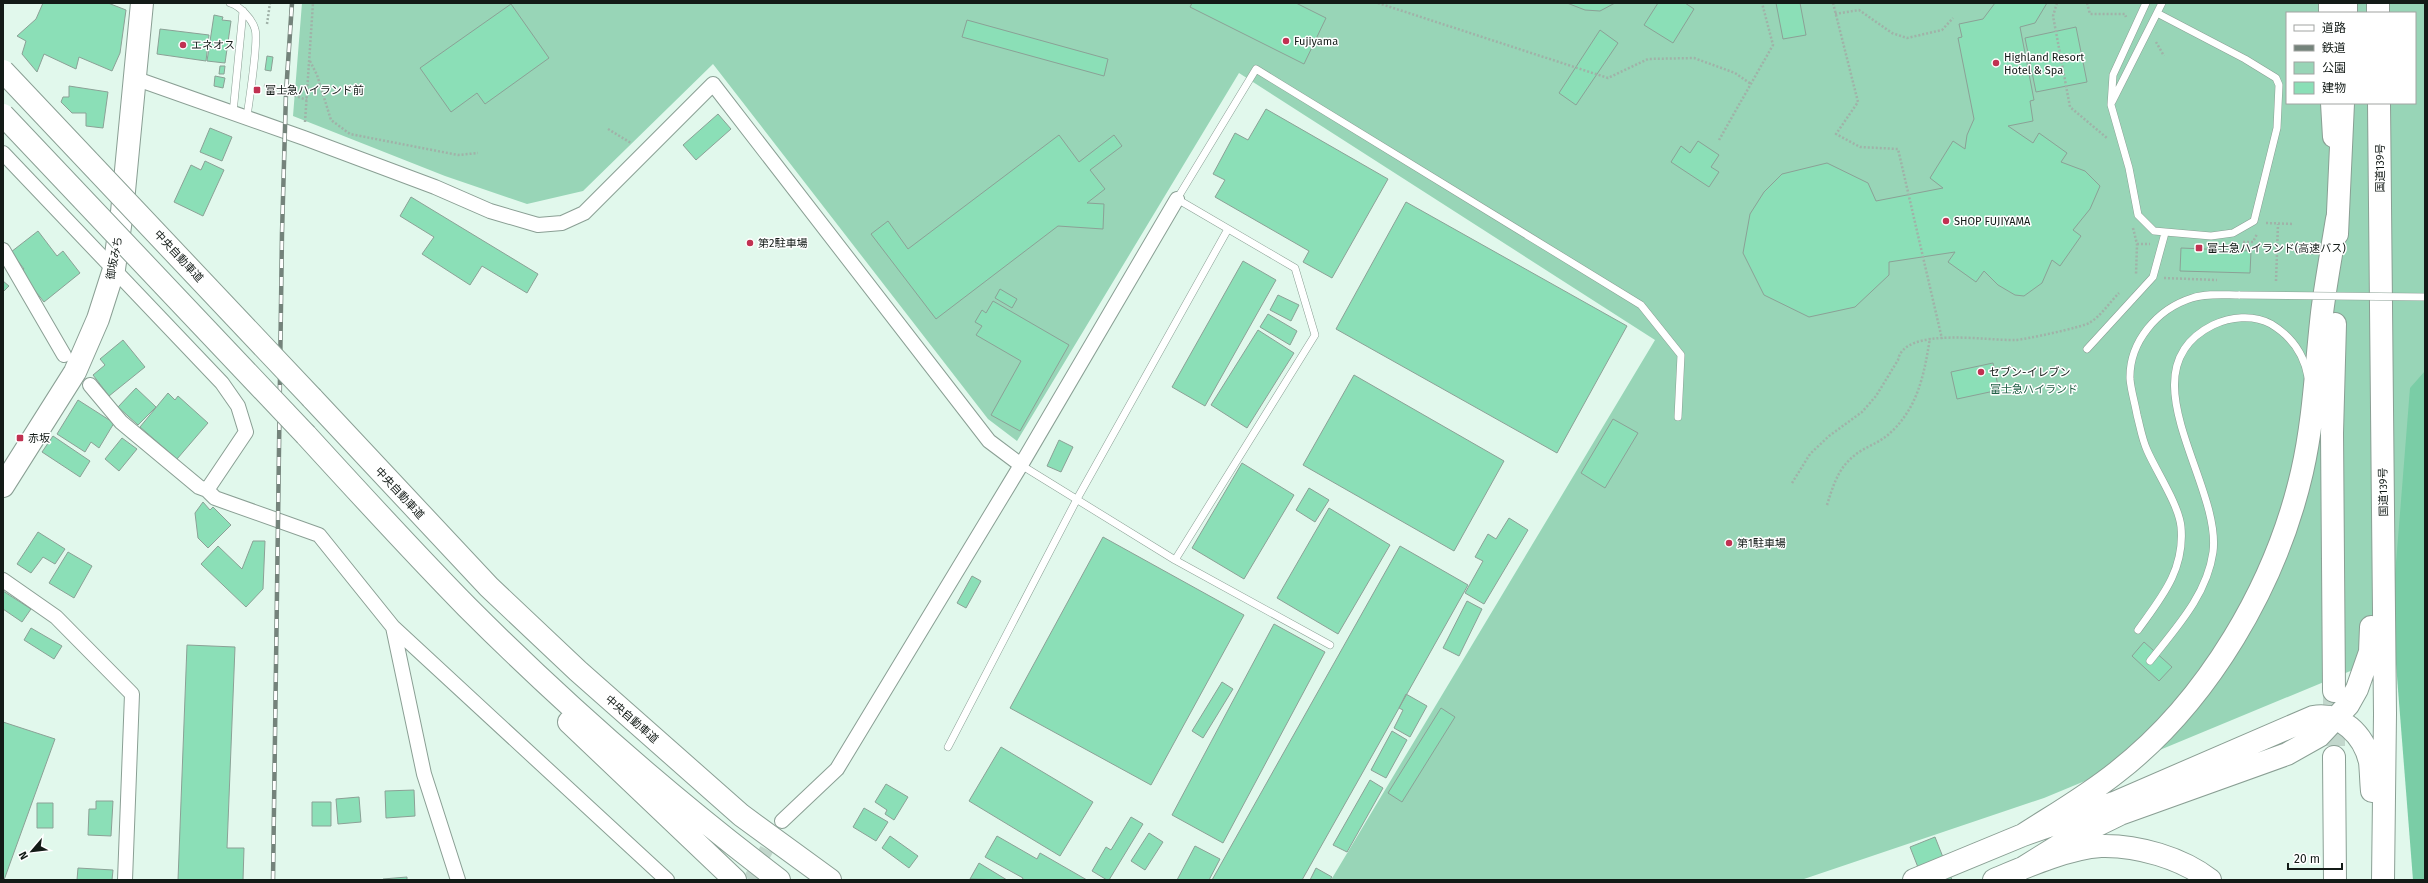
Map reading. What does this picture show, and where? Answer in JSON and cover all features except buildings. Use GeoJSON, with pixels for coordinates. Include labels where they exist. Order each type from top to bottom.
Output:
{"type":"FeatureCollection","features":[{"type":"Feature","properties":{"kind":"highway","name":"御坂みち"},"geometry":{"type":"LineString","coordinates":[[3,486],[76,372],[98,319],[114,269],[122,212],[142,3]]}},
{"type":"Feature","properties":{"kind":"highway","name":"中央自動車道"},"geometry":{"type":"LineString","coordinates":[[3,71],[489,587],[578,671],[741,815],[830,880]]}},
{"type":"Feature","properties":{"kind":"highway"},"geometry":{"type":"LineString","coordinates":[[2334,690],[2332,433],[2337,219],[2342,104]]}},
{"type":"Feature","properties":{"kind":"highway","name":"国道139号"},"geometry":{"type":"LineString","coordinates":[[2379,104],[2382,486],[2386,714],[2383,880]]}},
{"type":"Feature","properties":{"kind":"highway"},"geometry":{"type":"LineString","coordinates":[[3,115],[468,607],[552,688],[723,838],[779,880]]}},
{"type":"Feature","properties":{"kind":"highway"},"geometry":{"type":"LineString","coordinates":[[2023,835],[2118,772],[2155,738],[2218,663],[2247,618],[2286,527],[2302,472],[2313,404],[2322,312],[2337,219]]}},
{"type":"Feature","properties":{"kind":"highway"},"geometry":{"type":"LineString","coordinates":[[2018,871],[2072,838],[2120,814],[2287,754],[2319,736],[2335,719],[2357,689],[2370,652],[2382,486]]}},
{"type":"Feature","properties":{"kind":"highway"},"geometry":{"type":"LineString","coordinates":[[390,526],[443,594],[506,661],[735,880]]}},
{"type":"Feature","properties":{"kind":"highway"},"geometry":{"type":"LineString","coordinates":[[1914,880],[2023,835],[2114,803],[2313,717],[2325,715],[2352,729],[2363,743],[2370,762],[2378,880]]}},
{"type":"Feature","properties":{"kind":"highway"},"geometry":{"type":"LineString","coordinates":[[2334,757],[2335,880]]}},
{"type":"Feature","properties":{"kind":"highway"},"geometry":{"type":"LineString","coordinates":[[741,815],[848,880]]}},
{"type":"Feature","properties":{"kind":"highway"},"geometry":{"type":"LineString","coordinates":[[1994,880],[2065,854],[2101,846],[2131,848],[2180,862],[2210,880]]}},
{"type":"Feature","properties":{"kind":"main road"},"geometry":{"type":"LineString","coordinates":[[2331,104],[2337,219]]}},
{"type":"Feature","properties":{"kind":"street"},"geometry":{"type":"LineString","coordinates":[[134,78],[304,138],[435,187],[490,211],[538,225],[562,223],[584,213],[714,84],[989,441],[1021,465]]}},
{"type":"Feature","properties":{"kind":"street"},"geometry":{"type":"LineString","coordinates":[[3,153],[222,383],[238,406],[246,432],[207,490]]}},
{"type":"Feature","properties":{"kind":"street"},"geometry":{"type":"LineString","coordinates":[[782,821],[837,769],[1021,465],[1177,199]]}},
{"type":"Feature","properties":{"kind":"street"},"geometry":{"type":"LineString","coordinates":[[3,250],[64,355]]}},
{"type":"Feature","properties":{"kind":"street"},"geometry":{"type":"LineString","coordinates":[[90,385],[121,422],[199,487],[207,490],[215,498],[319,535],[393,626],[667,880]]}},
{"type":"Feature","properties":{"kind":"street"},"geometry":{"type":"LineString","coordinates":[[3,580],[56,617],[132,694],[125,880]]}},
{"type":"Feature","properties":{"kind":"street"},"geometry":{"type":"LineString","coordinates":[[393,626],[424,774],[458,880]]}},
{"type":"Feature","properties":{"kind":"lane"},"geometry":{"type":"LineString","coordinates":[[230,3],[236,5],[243,12],[255,29],[247,117]]}},
{"type":"Feature","properties":{"kind":"lane"},"geometry":{"type":"LineString","coordinates":[[2146,3],[2113,75],[2111,105],[2129,168],[2138,215],[2154,231],[2206,236],[2233,233],[2254,221],[2277,128],[2279,84],[2276,78],[2245,59],[2157,12]]}},
{"type":"Feature","properties":{"kind":"lane"},"geometry":{"type":"LineString","coordinates":[[2111,105],[2162,3]]}},
{"type":"Feature","properties":{"kind":"lane"},"geometry":{"type":"LineString","coordinates":[[233,112],[243,12]]}},
{"type":"Feature","properties":{"kind":"lane"},"geometry":{"type":"LineString","coordinates":[[1175,560],[1315,335],[1295,268],[1177,199],[1256,69],[1641,305],[1681,355],[1678,416]]}},
{"type":"Feature","properties":{"kind":"lane"},"geometry":{"type":"LineString","coordinates":[[948,747],[1077,499],[1228,229]]}},
{"type":"Feature","properties":{"kind":"lane"},"geometry":{"type":"LineString","coordinates":[[2087,349],[2153,277],[2165,233]]}},
{"type":"Feature","properties":{"kind":"lane"},"geometry":{"type":"LineString","coordinates":[[2138,630],[2171,583],[2181,550],[2181,526],[2169,495],[2146,448],[2130,379],[2136,346],[2146,331],[2159,316],[2173,306],[2192,298],[2214,294],[2425,298]]}},
{"type":"Feature","properties":{"kind":"lane"},"geometry":{"type":"LineString","coordinates":[[2150,660],[2195,603],[2213,552],[2212,521],[2203,488],[2181,430],[2175,396],[2174,371],[2183,349],[2199,332],[2224,320],[2243,317],[2266,322],[2286,334],[2297,346],[2307,372],[2313,404]]}},
{"type":"Feature","properties":{"kind":"lane"},"geometry":{"type":"LineString","coordinates":[[1021,465],[1175,560],[1330,644]]}},
{"type":"Feature","properties":{"kind":"path"},"geometry":{"type":"LineString","coordinates":[[267,27],[270,3]]}},
{"type":"Feature","properties":{"kind":"path"},"geometry":{"type":"LineString","coordinates":[[304,138],[308,100],[313,3]]}},
{"type":"Feature","properties":{"kind":"path"},"geometry":{"type":"LineString","coordinates":[[1378,3],[1608,78],[1648,59],[1694,58],[1735,73],[1751,84]]}},
{"type":"Feature","properties":{"kind":"path"},"geometry":{"type":"LineString","coordinates":[[1719,140],[1773,45],[1762,3]]}},
{"type":"Feature","properties":{"kind":"path"},"geometry":{"type":"LineString","coordinates":[[1833,3],[1858,102],[1836,134],[1860,147],[1898,148],[1942,339]]}},
{"type":"Feature","properties":{"kind":"path"},"geometry":{"type":"LineString","coordinates":[[2057,3],[2053,16],[2070,107],[2110,140]]}},
{"type":"Feature","properties":{"kind":"path"},"geometry":{"type":"LineString","coordinates":[[1836,14],[1859,10],[1892,33],[1907,38],[1942,30],[1953,18]]}},
{"type":"Feature","properties":{"kind":"path"},"geometry":{"type":"LineString","coordinates":[[310,61],[317,75],[331,120],[350,134],[458,155],[478,153]]}},
{"type":"Feature","properties":{"kind":"path"},"geometry":{"type":"LineString","coordinates":[[261,84],[308,100]]}},
{"type":"Feature","properties":{"kind":"path"},"geometry":{"type":"LineString","coordinates":[[2131,222],[2137,244],[2136,275],[2131,281]]}},
{"type":"Feature","properties":{"kind":"path"},"geometry":{"type":"LineString","coordinates":[[2276,281],[2278,224]]}},
{"type":"Feature","properties":{"kind":"path"},"geometry":{"type":"LineString","coordinates":[[2136,275],[2224,281]]}},
{"type":"Feature","properties":{"kind":"path"},"geometry":{"type":"LineString","coordinates":[[1792,484],[1810,454],[1829,436],[1862,412],[1876,396],[1898,360],[1899,353],[1908,344],[1930,338],[2017,340],[2089,323],[2121,291]]}},
{"type":"Feature","properties":{"kind":"path"},"geometry":{"type":"LineString","coordinates":[[1827,505],[1838,473],[1855,455],[1874,445],[1889,434],[1908,412],[1919,392],[1925,372],[1930,338]]}},
{"type":"Feature","properties":{"kind":"green space","name":"富士急ハイランド"},"geometry":{"type":"Polygon","coordinates":[[[302,3],[2425,3],[2425,640],[2044,798],[1801,880],[1331,880],[1655,340],[1239,73],[1017,441],[988,419],[713,64],[583,191],[527,204],[445,176],[293,116],[302,3]]]}},
{"type":"Feature","properties":{"kind":"green space"},"geometry":{"type":"Polygon","coordinates":[[[2425,371],[2425,880],[2413,880],[2392,613],[2410,388],[2425,371]]]}},
{"type":"Feature","properties":{"kind":"tunnel"},"geometry":{"type":"LineString","coordinates":[[2334,691],[2334,757]]}},
{"type":"Feature","properties":{"kind":"tunnel"},"geometry":{"type":"LineString","coordinates":[[750,880],[782,821]]}},
{"type":"Feature","properties":{"kind":"railway"},"geometry":{"type":"LineString","coordinates":[[273,880],[282,233],[286,93],[292,3]]}},
{"type":"Feature","properties":{"kind":"place","name":"Fujiyama"},"geometry":{"type":"Point","coordinates":[1286,41]}},
{"type":"Feature","properties":{"kind":"place","name":"エネオス"},"geometry":{"type":"Point","coordinates":[183,45]}},
{"type":"Feature","properties":{"kind":"place","name":"Highland Resort Hotel & Spa"},"geometry":{"type":"Point","coordinates":[1996,63]}},
{"type":"Feature","properties":{"kind":"place","name":"富士急ハイランド前"},"geometry":{"type":"Point","coordinates":[257,90]}},
{"type":"Feature","properties":{"kind":"place","name":"SHOP FUJIYAMA"},"geometry":{"type":"Point","coordinates":[1946,221]}},
{"type":"Feature","properties":{"kind":"place","name":"第2駐車場"},"geometry":{"type":"Point","coordinates":[750,243]}},
{"type":"Feature","properties":{"kind":"place","name":"富士急ハイランド(高速バス)"},"geometry":{"type":"Point","coordinates":[2199,248]}},
{"type":"Feature","properties":{"kind":"place","name":"セブン-イレブン"},"geometry":{"type":"Point","coordinates":[1981,372]}},
{"type":"Feature","properties":{"kind":"place","name":"赤坂"},"geometry":{"type":"Point","coordinates":[20,438]}},
{"type":"Feature","properties":{"kind":"place","name":"第1駐車場"},"geometry":{"type":"Point","coordinates":[1729,543]}}]}
